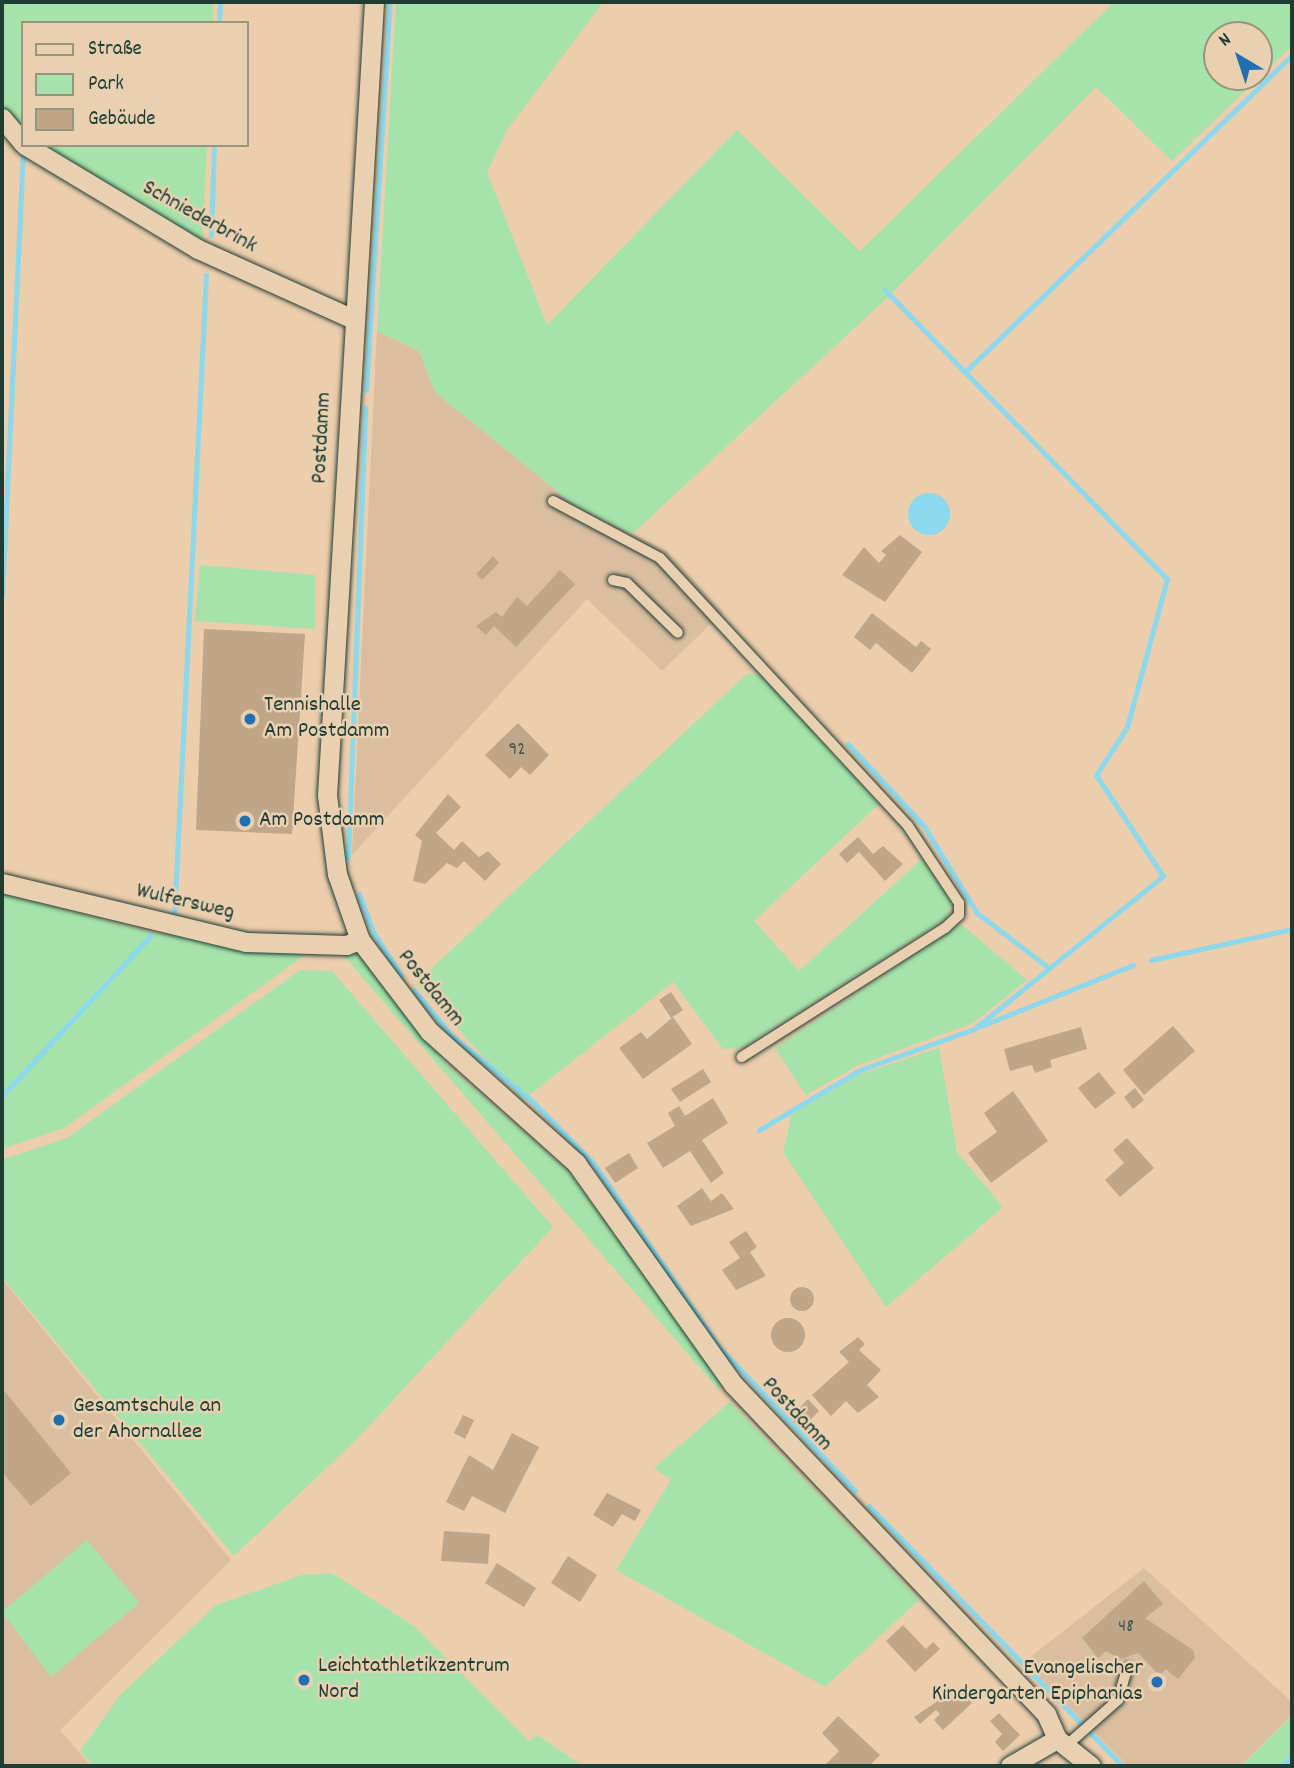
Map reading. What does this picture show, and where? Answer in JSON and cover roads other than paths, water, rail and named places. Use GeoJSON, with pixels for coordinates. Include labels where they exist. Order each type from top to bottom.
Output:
{"type":"FeatureCollection","features":[{"type":"Feature","properties":{"kind":"street","name":"Postdamm"},"geometry":{"type":"LineString","coordinates":[[374,2],[327,794],[337,874],[360,940],[429,1031],[576,1163],[733,1384],[1046,1714],[1062,1742],[1091,1766]]}},
{"type":"Feature","properties":{"kind":"street","name":"Schniederbrink"},"geometry":{"type":"LineString","coordinates":[[2,118],[21,140]]}},
{"type":"Feature","properties":{"kind":"street","name":"Schniederbrink"},"geometry":{"type":"LineString","coordinates":[[29,147],[198,249],[355,320]]}},
{"type":"Feature","properties":{"kind":"street","name":"Wulfersweg"},"geometry":{"type":"LineString","coordinates":[[2,883],[246,943],[346,945],[360,940]]}},
{"type":"Feature","properties":{"kind":"street"},"geometry":{"type":"LineString","coordinates":[[1010,1766],[1031,1748],[1062,1742]]}},
{"type":"Feature","properties":{"kind":"lane"},"geometry":{"type":"LineString","coordinates":[[553,501],[660,558],[908,826],[959,903],[959,915],[946,928],[742,1057]]}},
{"type":"Feature","properties":{"kind":"lane"},"geometry":{"type":"LineString","coordinates":[[614,580],[627,583],[678,633]]}},
{"type":"Feature","properties":{"kind":"lane"},"geometry":{"type":"LineString","coordinates":[[1062,1742],[1082,1732],[1118,1700],[1127,1668]]}},
{"type":"Feature","properties":{"kind":"water"},"geometry":{"type":"Polygon","coordinates":[[[929,493],[944,499],[950,514],[944,529],[929,535],[914,529],[908,514],[914,499],[929,493]]]}},
{"type":"Feature","properties":{"kind":"waterway"},"geometry":{"type":"LineString","coordinates":[[219,21],[220,2]]}},
{"type":"Feature","properties":{"kind":"waterway"},"geometry":{"type":"LineString","coordinates":[[366,390],[390,2]]}},
{"type":"Feature","properties":{"kind":"waterway"},"geometry":{"type":"LineString","coordinates":[[966,371],[1292,55]]}},
{"type":"Feature","properties":{"kind":"waterway"},"geometry":{"type":"LineString","coordinates":[[211,235],[214,147]]}},
{"type":"Feature","properties":{"kind":"waterway"},"geometry":{"type":"LineString","coordinates":[[2,596],[23,155]]}},
{"type":"Feature","properties":{"kind":"waterway"},"geometry":{"type":"LineString","coordinates":[[174,918],[206,275]]}},
{"type":"Feature","properties":{"kind":"waterway"},"geometry":{"type":"LineString","coordinates":[[759,1130],[860,1070],[974,1029],[1163,876],[1096,775],[1127,727],[1167,579],[884,289]]}},
{"type":"Feature","properties":{"kind":"waterway"},"geometry":{"type":"LineString","coordinates":[[348,858],[365,407]]}},
{"type":"Feature","properties":{"kind":"waterway"},"geometry":{"type":"LineString","coordinates":[[848,744],[924,826],[977,913],[1049,968]]}},
{"type":"Feature","properties":{"kind":"waterway"},"geometry":{"type":"LineString","coordinates":[[359,894],[374,934],[402,976]]}},
{"type":"Feature","properties":{"kind":"waterway"},"geometry":{"type":"LineString","coordinates":[[1151,960],[1292,929]]}},
{"type":"Feature","properties":{"kind":"waterway"},"geometry":{"type":"LineString","coordinates":[[2,1096],[151,935]]}},
{"type":"Feature","properties":{"kind":"waterway"},"geometry":{"type":"LineString","coordinates":[[981,1026],[1133,965]]}},
{"type":"Feature","properties":{"kind":"waterway"},"geometry":{"type":"LineString","coordinates":[[414,990],[451,1035],[532,1101],[594,1164],[718,1346],[855,1491]]}},
{"type":"Feature","properties":{"kind":"waterway"},"geometry":{"type":"LineString","coordinates":[[869,1506],[1123,1766]]}},
{"type":"Feature","properties":{"kind":"waterway"},"geometry":{"type":"LineString","coordinates":[[1281,1766],[1292,1756]]}},
{"type":"Feature","properties":{"kind":"place","name":"Tennishalle Am Postdamm"},"geometry":{"type":"Point","coordinates":[250,719]}},
{"type":"Feature","properties":{"kind":"place","name":"Am Postdamm"},"geometry":{"type":"Point","coordinates":[245,821]}},
{"type":"Feature","properties":{"kind":"place","name":"Gesamtschule an der Ahornallee"},"geometry":{"type":"Point","coordinates":[59,1420]}},
{"type":"Feature","properties":{"kind":"place","name":"Leichtathletikzentrum Nord"},"geometry":{"type":"Point","coordinates":[304,1680]}},
{"type":"Feature","properties":{"kind":"place","name":"Evangelischer Kindergarten Epiphanias"},"geometry":{"type":"Point","coordinates":[1157,1682]}}]}
